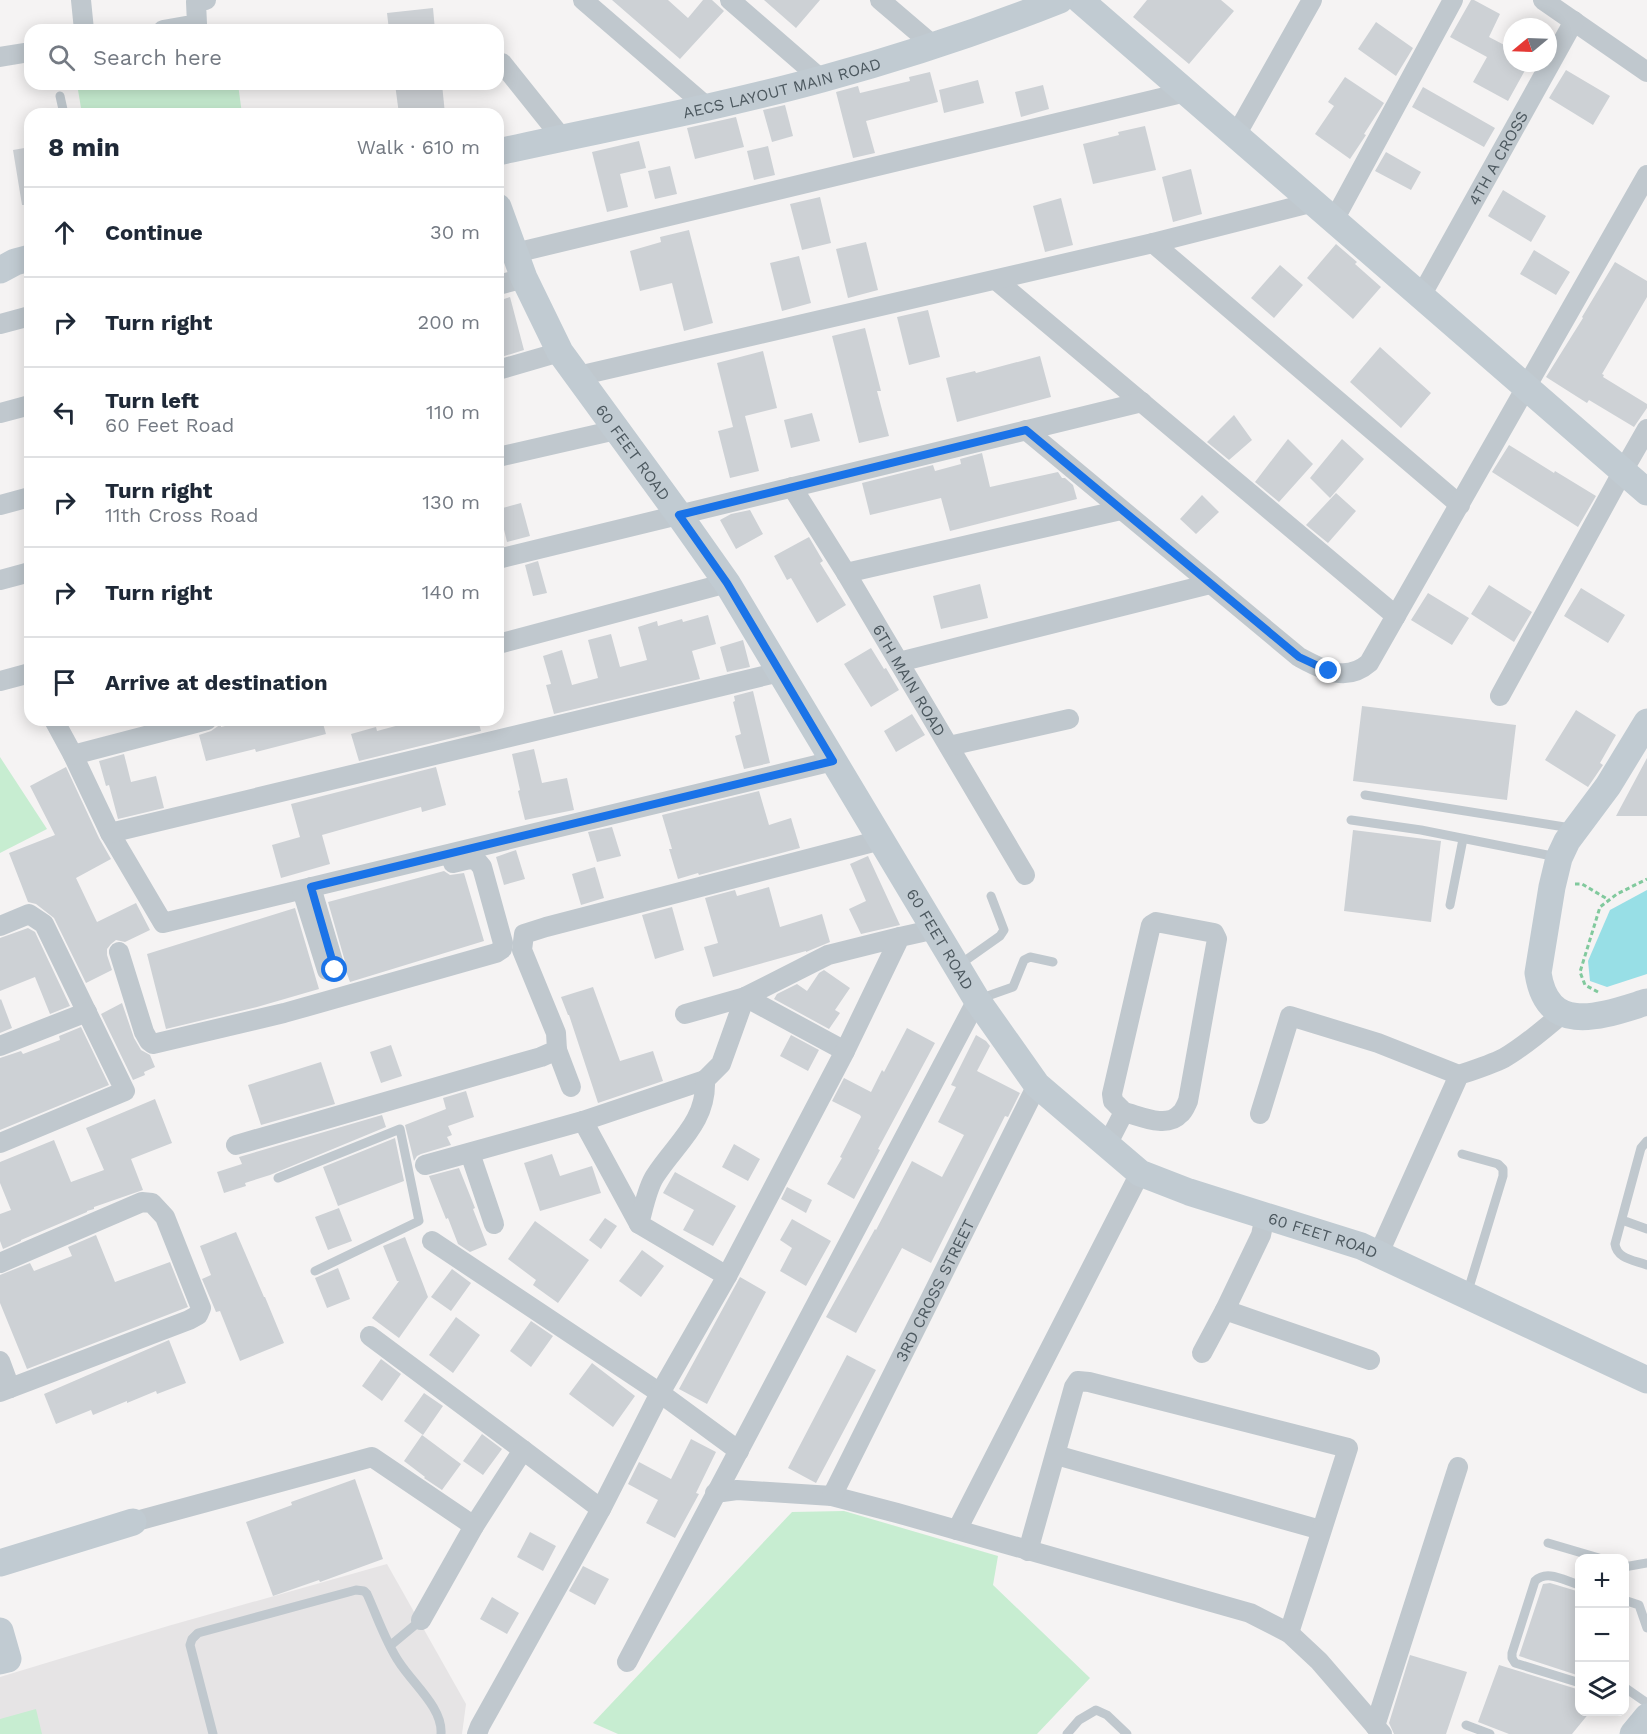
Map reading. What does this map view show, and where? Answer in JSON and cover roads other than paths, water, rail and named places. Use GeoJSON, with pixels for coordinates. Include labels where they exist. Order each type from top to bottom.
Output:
{"type":"FeatureCollection","features":[{"type":"Feature","properties":{"kind":"street"},"geometry":{"type":"LineString","coordinates":[[81,0],[83,24]]}},
{"type":"Feature","properties":{"kind":"street"},"geometry":{"type":"LineString","coordinates":[[197,24],[196,2],[204,0]]}},
{"type":"Feature","properties":{"kind":"street"},"geometry":{"type":"LineString","coordinates":[[583,0],[706,106]]}},
{"type":"Feature","properties":{"kind":"street"},"geometry":{"type":"LineString","coordinates":[[730,0],[821,79]]}},
{"type":"Feature","properties":{"kind":"street"},"geometry":{"type":"LineString","coordinates":[[880,0],[934,46]]}},
{"type":"Feature","properties":{"kind":"street","name":"AECS LAYOUT MAIN ROAD"},"geometry":{"type":"LineString","coordinates":[[504,151],[821,79],[934,46],[1060,0]]}},
{"type":"Feature","properties":{"kind":"street"},"geometry":{"type":"LineString","coordinates":[[1080,0],[1647,492]]}},
{"type":"Feature","properties":{"kind":"street"},"geometry":{"type":"LineString","coordinates":[[1236,135],[1312,0]]}},
{"type":"Feature","properties":{"kind":"street"},"geometry":{"type":"LineString","coordinates":[[578,376],[1153,243],[1324,211],[1453,0]]}},
{"type":"Feature","properties":{"kind":"street"},"geometry":{"type":"LineString","coordinates":[[1543,0],[1647,72]]}},
{"type":"Feature","properties":{"kind":"street","name":"4TH A CROSS"},"geometry":{"type":"LineString","coordinates":[[1421,296],[1574,21]]}},
{"type":"Feature","properties":{"kind":"street"},"geometry":{"type":"LineString","coordinates":[[0,57],[24,53]]}},
{"type":"Feature","properties":{"kind":"street"},"geometry":{"type":"LineString","coordinates":[[504,66],[562,138]]}},
{"type":"Feature","properties":{"kind":"street"},"geometry":{"type":"LineString","coordinates":[[515,252],[1186,92]]}},
{"type":"Feature","properties":{"kind":"street"},"geometry":{"type":"LineString","coordinates":[[1026,430],[1299,657],[1315,666],[1339,673],[1360,670],[1369,663],[1647,175]]}},
{"type":"Feature","properties":{"kind":"street","name":"60 FEET ROAD"},"geometry":{"type":"LineString","coordinates":[[504,223],[524,278],[560,352],[727,583],[977,1000],[1037,1085],[1140,1173],[1361,1246],[1647,1380]]}},
{"type":"Feature","properties":{"kind":"street"},"geometry":{"type":"LineString","coordinates":[[1153,243],[1460,505]]}},
{"type":"Feature","properties":{"kind":"street"},"geometry":{"type":"LineString","coordinates":[[0,270],[24,260]]}},
{"type":"Feature","properties":{"kind":"street"},"geometry":{"type":"LineString","coordinates":[[504,283],[524,278]]}},
{"type":"Feature","properties":{"kind":"street"},"geometry":{"type":"LineString","coordinates":[[996,280],[1396,616]]}},
{"type":"Feature","properties":{"kind":"street"},"geometry":{"type":"LineString","coordinates":[[0,324],[24,318]]}},
{"type":"Feature","properties":{"kind":"street"},"geometry":{"type":"LineString","coordinates":[[504,368],[560,352]]}},
{"type":"Feature","properties":{"kind":"street"},"geometry":{"type":"LineString","coordinates":[[504,558],[1142,402]]}},
{"type":"Feature","properties":{"kind":"street"},"geometry":{"type":"LineString","coordinates":[[0,413],[24,407]]}},
{"type":"Feature","properties":{"kind":"street"},"geometry":{"type":"LineString","coordinates":[[1500,696],[1647,429]]}},
{"type":"Feature","properties":{"kind":"street"},"geometry":{"type":"LineString","coordinates":[[504,456],[616,430]]}},
{"type":"Feature","properties":{"kind":"street","name":"6TH MAIN ROAD"},"geometry":{"type":"LineString","coordinates":[[792,487],[846,573],[1025,875]]}},
{"type":"Feature","properties":{"kind":"street"},"geometry":{"type":"LineString","coordinates":[[0,505],[24,499]]}},
{"type":"Feature","properties":{"kind":"street"},"geometry":{"type":"LineString","coordinates":[[846,573],[1121,510]]}},
{"type":"Feature","properties":{"kind":"street"},"geometry":{"type":"LineString","coordinates":[[0,580],[24,574]]}},
{"type":"Feature","properties":{"kind":"street"},"geometry":{"type":"LineString","coordinates":[[504,642],[727,583]]}},
{"type":"Feature","properties":{"kind":"street"},"geometry":{"type":"LineString","coordinates":[[899,662],[1210,584]]}},
{"type":"Feature","properties":{"kind":"street"},"geometry":{"type":"LineString","coordinates":[[110,834],[780,672]]}},
{"type":"Feature","properties":{"kind":"street"},"geometry":{"type":"LineString","coordinates":[[0,681],[24,675]]}},
{"type":"Feature","properties":{"kind":"street"},"geometry":{"type":"LineString","coordinates":[[949,746],[1070,719]]}},
{"type":"Feature","properties":{"kind":"street"},"geometry":{"type":"LineString","coordinates":[[1647,722],[1608,786],[1567,841],[1559,858],[1552,885],[1538,973],[1543,995],[1562,1014],[1579,1018],[1600,1017],[1647,1002]]}},
{"type":"Feature","properties":{"kind":"street"},"geometry":{"type":"LineString","coordinates":[[57,726],[110,834],[163,923],[310,897],[470,858],[482,867],[503,943],[502,949],[496,953],[284,1012],[153,1044],[148,1041],[144,1032],[118,952]]}},
{"type":"Feature","properties":{"kind":"street"},"geometry":{"type":"LineString","coordinates":[[73,755],[184,726]]}},
{"type":"Feature","properties":{"kind":"street"},"geometry":{"type":"LineString","coordinates":[[310,897],[833,761]]}},
{"type":"Feature","properties":{"kind":"street"},"geometry":{"type":"LineString","coordinates":[[572,1087],[557,1050],[556,1033],[522,950],[524,934],[881,840]]}},
{"type":"Feature","properties":{"kind":"street"},"geometry":{"type":"LineString","coordinates":[[310,897],[344,995]]}},
{"type":"Feature","properties":{"kind":"street"},"geometry":{"type":"LineString","coordinates":[[0,926],[29,914],[44,924],[125,1091],[0,1143]]}},
{"type":"Feature","properties":{"kind":"street"},"geometry":{"type":"LineString","coordinates":[[1156,922],[1214,933],[1217,939],[1188,1101],[1179,1116],[1170,1121],[1156,1121],[1124,1112],[1113,1101],[1112,1094],[1151,925],[1156,922]]}},
{"type":"Feature","properties":{"kind":"street"},"geometry":{"type":"LineString","coordinates":[[685,1014],[745,997],[828,955],[936,929]]}},
{"type":"Feature","properties":{"kind":"street"},"geometry":{"type":"LineString","coordinates":[[477,1734],[601,1509],[660,1393],[727,1276],[845,1051],[900,937]]}},
{"type":"Feature","properties":{"kind":"street"},"geometry":{"type":"LineString","coordinates":[[745,997],[845,1051]]}},
{"type":"Feature","properties":{"kind":"street"},"geometry":{"type":"LineString","coordinates":[[425,1165],[583,1121],[705,1080],[721,1065],[745,997]]}},
{"type":"Feature","properties":{"kind":"street"},"geometry":{"type":"LineString","coordinates":[[627,1662],[977,1000]]}},
{"type":"Feature","properties":{"kind":"street"},"geometry":{"type":"LineString","coordinates":[[0,1046],[87,1012]]}},
{"type":"Feature","properties":{"kind":"street"},"geometry":{"type":"LineString","coordinates":[[1260,1114],[1290,1016],[1378,1043],[1459,1075],[1506,1057],[1562,1014]]}},
{"type":"Feature","properties":{"kind":"street"},"geometry":{"type":"LineString","coordinates":[[236,1145],[541,1057],[557,1050]]}},
{"type":"Feature","properties":{"kind":"street"},"geometry":{"type":"LineString","coordinates":[[1378,1253],[1459,1075]]}},
{"type":"Feature","properties":{"kind":"street"},"geometry":{"type":"LineString","coordinates":[[639,1224],[654,1178],[696,1122],[706,1092],[705,1080]]}},
{"type":"Feature","properties":{"kind":"street","name":"3RD CROSS STREET"},"geometry":{"type":"LineString","coordinates":[[832,1496],[1037,1085]]}},
{"type":"Feature","properties":{"kind":"street"},"geometry":{"type":"LineString","coordinates":[[1107,1145],[1124,1112]]}},
{"type":"Feature","properties":{"kind":"street"},"geometry":{"type":"LineString","coordinates":[[583,1121],[639,1224],[727,1276]]}},
{"type":"Feature","properties":{"kind":"street"},"geometry":{"type":"LineString","coordinates":[[470,1153],[494,1224]]}},
{"type":"Feature","properties":{"kind":"street"},"geometry":{"type":"LineString","coordinates":[[957,1530],[1140,1173]]}},
{"type":"Feature","properties":{"kind":"street"},"geometry":{"type":"LineString","coordinates":[[0,1263],[142,1202],[152,1203],[165,1217],[201,1308],[198,1315],[189,1320],[5,1390],[0,1361]]}},
{"type":"Feature","properties":{"kind":"street"},"geometry":{"type":"LineString","coordinates":[[1202,1353],[1261,1235],[1265,1216]]}},
{"type":"Feature","properties":{"kind":"street"},"geometry":{"type":"LineString","coordinates":[[432,1241],[660,1393],[739,1451]]}},
{"type":"Feature","properties":{"kind":"street"},"geometry":{"type":"LineString","coordinates":[[1225,1310],[1370,1360]]}},
{"type":"Feature","properties":{"kind":"street"},"geometry":{"type":"LineString","coordinates":[[370,1336],[601,1509]]}},
{"type":"Feature","properties":{"kind":"street"},"geometry":{"type":"LineString","coordinates":[[1028,1551],[1074,1387],[1078,1381],[1348,1448],[1289,1633]]}},
{"type":"Feature","properties":{"kind":"street"},"geometry":{"type":"LineString","coordinates":[[421,1620],[474,1526],[523,1450]]}},
{"type":"Feature","properties":{"kind":"street"},"geometry":{"type":"LineString","coordinates":[[1056,1455],[1322,1530]]}},
{"type":"Feature","properties":{"kind":"street"},"geometry":{"type":"LineString","coordinates":[[0,1563],[133,1522],[372,1457],[474,1526]]}},
{"type":"Feature","properties":{"kind":"street"},"geometry":{"type":"LineString","coordinates":[[1378,1730],[1458,1467]]}},
{"type":"Feature","properties":{"kind":"street"},"geometry":{"type":"LineString","coordinates":[[715,1493],[737,1490],[832,1496],[1250,1613],[1289,1633],[1318,1661],[1378,1730]]}},
{"type":"Feature","properties":{"kind":"street"},"geometry":{"type":"LineString","coordinates":[[0,1631],[8,1659],[0,1661]]}},
{"type":"Feature","properties":{"kind":"street"},"geometry":{"type":"LineString","coordinates":[[1633,1734],[1647,1717]]}},
{"type":"Feature","properties":{"kind":"lane"},"geometry":{"type":"LineString","coordinates":[[60,96],[63,108]]}},
{"type":"Feature","properties":{"kind":"lane"},"geometry":{"type":"LineString","coordinates":[[1365,795],[1576,829]]}},
{"type":"Feature","properties":{"kind":"lane"},"geometry":{"type":"LineString","coordinates":[[1351,820],[1421,830],[1559,858]]}},
{"type":"Feature","properties":{"kind":"lane"},"geometry":{"type":"LineString","coordinates":[[1450,905],[1463,838]]}},
{"type":"Feature","properties":{"kind":"lane"},"geometry":{"type":"LineString","coordinates":[[957,966],[1000,936],[1004,930],[991,896]]}},
{"type":"Feature","properties":{"kind":"lane"},"geometry":{"type":"LineString","coordinates":[[977,1000],[1012,987],[1024,960],[1030,957],[1053,962]]}},
{"type":"Feature","properties":{"kind":"lane"},"geometry":{"type":"LineString","coordinates":[[278,1178],[400,1128],[419,1221],[432,1241]]}},
{"type":"Feature","properties":{"kind":"lane"},"geometry":{"type":"LineString","coordinates":[[1647,1141],[1641,1148],[1615,1244],[1616,1251],[1621,1256],[1647,1264]]}},
{"type":"Feature","properties":{"kind":"lane"},"geometry":{"type":"LineString","coordinates":[[1462,1154],[1498,1164],[1503,1169],[1503,1176],[1466,1296]]}},
{"type":"Feature","properties":{"kind":"lane"},"geometry":{"type":"LineString","coordinates":[[315,1271],[419,1221]]}},
{"type":"Feature","properties":{"kind":"lane"},"geometry":{"type":"LineString","coordinates":[[1622,1221],[1647,1229]]}},
{"type":"Feature","properties":{"kind":"lane"},"geometry":{"type":"LineString","coordinates":[[1548,1543],[1585,1554]]}},
{"type":"Feature","properties":{"kind":"lane"},"geometry":{"type":"LineString","coordinates":[[1629,1566],[1647,1563]]}},
{"type":"Feature","properties":{"kind":"lane"},"geometry":{"type":"LineString","coordinates":[[1575,1583],[1546,1574],[1535,1581],[1512,1653],[1515,1663],[1575,1681]]}},
{"type":"Feature","properties":{"kind":"lane"},"geometry":{"type":"LineString","coordinates":[[213,1734],[190,1645],[198,1632],[356,1590],[367,1594],[398,1661],[437,1713],[441,1734]]}},
{"type":"Feature","properties":{"kind":"lane"},"geometry":{"type":"LineString","coordinates":[[1629,1602],[1640,1605],[1647,1628]]}},
{"type":"Feature","properties":{"kind":"lane"},"geometry":{"type":"LineString","coordinates":[[391,1645],[421,1620]]}},
{"type":"Feature","properties":{"kind":"lane"},"geometry":{"type":"LineString","coordinates":[[1629,1690],[1647,1703]]}},
{"type":"Feature","properties":{"kind":"lane"},"geometry":{"type":"LineString","coordinates":[[1082,1734],[1070,1730],[1079,1720],[1096,1710],[1107,1715],[1127,1734]]}},
{"type":"Feature","properties":{"kind":"lane"},"geometry":{"type":"LineString","coordinates":[[1466,1725],[1490,1734]]}},
{"type":"Feature","properties":{"kind":"water"},"geometry":{"type":"Polygon","coordinates":[[[1647,890],[1647,974],[1607,987],[1590,981],[1588,961],[1610,910],[1647,890]]]}}]}
